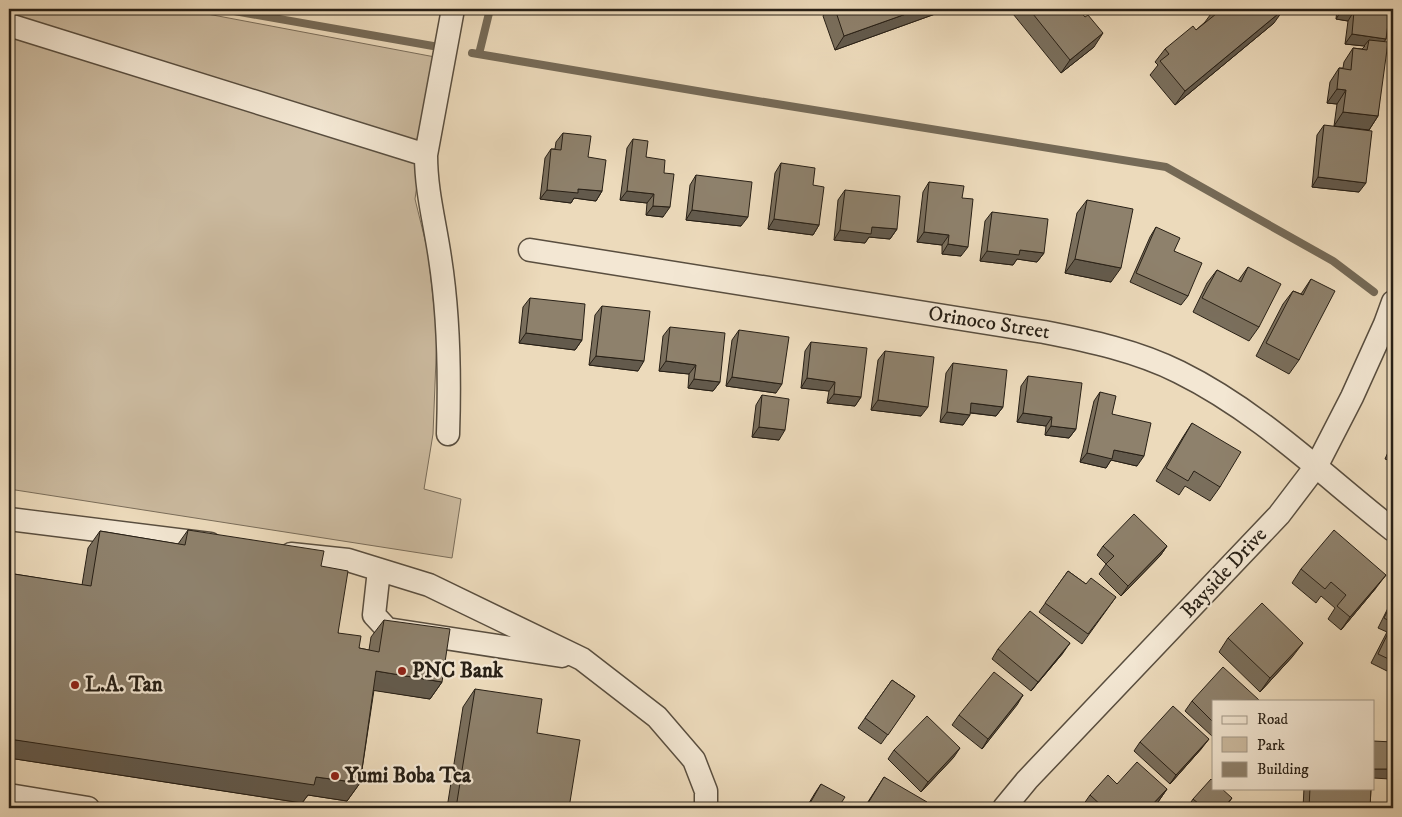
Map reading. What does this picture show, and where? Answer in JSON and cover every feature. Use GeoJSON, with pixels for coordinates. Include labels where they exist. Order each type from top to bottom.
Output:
{"type":"FeatureCollection","features":[{"type":"Feature","properties":{"kind":"street"},"geometry":{"type":"LineString","coordinates":[[448,434],[450,375],[447,314],[440,257],[426,180],[426,155],[453,9]]}},
{"type":"Feature","properties":{"kind":"street"},"geometry":{"type":"LineString","coordinates":[[9,25],[426,155]]}},
{"type":"Feature","properties":{"kind":"street","name":"Orinoco Street"},"geometry":{"type":"LineString","coordinates":[[530,250],[1087,340],[1133,354],[1177,371],[1216,392],[1258,419],[1317,465],[1393,530]]}},
{"type":"Feature","properties":{"kind":"street","name":"Bayside Drive"},"geometry":{"type":"LineString","coordinates":[[1004,808],[1027,780],[1278,515],[1317,465],[1352,397],[1386,324],[1393,302]]}},
{"type":"Feature","properties":{"kind":"street"},"geometry":{"type":"LineString","coordinates":[[9,519],[232,546]]}},
{"type":"Feature","properties":{"kind":"street"},"geometry":{"type":"LineString","coordinates":[[270,551],[348,560],[428,584],[582,659],[656,717],[694,760],[706,791],[706,808]]}},
{"type":"Feature","properties":{"kind":"street"},"geometry":{"type":"LineString","coordinates":[[379,570],[374,615],[387,628],[582,659]]}},
{"type":"Feature","properties":{"kind":"street"},"geometry":{"type":"LineString","coordinates":[[22,801],[88,808]]}},
{"type":"Feature","properties":{"kind":"green space"},"geometry":{"type":"Polygon","coordinates":[[[9,9],[181,9],[435,57],[415,199],[428,252],[437,334],[433,434],[424,489],[461,499],[452,558],[9,489],[9,9]]]}},
{"type":"Feature","properties":{"kind":"building"},"geometry":{"type":"Polygon","coordinates":[[[835,9],[920,9],[844,36],[835,9]]]}},
{"type":"Feature","properties":{"kind":"building"},"geometry":{"type":"Polygon","coordinates":[[[1029,9],[1082,9],[1080,11],[1085,17],[1088,15],[1103,33],[1070,60],[1029,9]]]}},
{"type":"Feature","properties":{"kind":"building"},"geometry":{"type":"Polygon","coordinates":[[[1215,9],[1284,9],[1185,91],[1160,61],[1169,54],[1165,49],[1193,26],[1196,30],[1216,14],[1213,11],[1215,9]]]}},
{"type":"Feature","properties":{"kind":"building"},"geometry":{"type":"Polygon","coordinates":[[[1342,9],[1390,9],[1386,39],[1352,34],[1354,11],[1342,9]]]}},
{"type":"Feature","properties":{"kind":"building"},"geometry":{"type":"Polygon","coordinates":[[[1369,40],[1388,42],[1378,116],[1343,112],[1346,90],[1337,89],[1339,68],[1351,70],[1353,48],[1367,50],[1369,40]]]}},
{"type":"Feature","properties":{"kind":"building"},"geometry":{"type":"Polygon","coordinates":[[[1324,125],[1372,131],[1366,183],[1318,177],[1324,125]]]}},
{"type":"Feature","properties":{"kind":"building"},"geometry":{"type":"Polygon","coordinates":[[[563,133],[591,136],[588,157],[606,160],[602,191],[578,189],[578,193],[547,190],[551,149],[561,150],[563,133]]]}},
{"type":"Feature","properties":{"kind":"building"},"geometry":{"type":"Polygon","coordinates":[[[633,139],[648,141],[646,157],[665,160],[664,173],[674,174],[670,207],[653,206],[654,194],[627,191],[633,139]]]}},
{"type":"Feature","properties":{"kind":"building"},"geometry":{"type":"Polygon","coordinates":[[[781,163],[815,168],[813,185],[824,187],[819,225],[774,219],[781,163]]]}},
{"type":"Feature","properties":{"kind":"building"},"geometry":{"type":"Polygon","coordinates":[[[696,175],[752,182],[748,217],[692,210],[696,175]]]}},
{"type":"Feature","properties":{"kind":"building"},"geometry":{"type":"Polygon","coordinates":[[[929,182],[964,186],[962,198],[973,199],[968,247],[948,244],[949,235],[924,232],[929,182]]]}},
{"type":"Feature","properties":{"kind":"building"},"geometry":{"type":"Polygon","coordinates":[[[845,190],[900,196],[897,229],[872,227],[871,234],[840,230],[845,190]]]}},
{"type":"Feature","properties":{"kind":"building"},"geometry":{"type":"Polygon","coordinates":[[[1087,200],[1133,209],[1121,268],[1075,259],[1087,200]]]}},
{"type":"Feature","properties":{"kind":"building"},"geometry":{"type":"Polygon","coordinates":[[[992,212],[1048,219],[1044,253],[1020,250],[1019,255],[987,251],[992,212]]]}},
{"type":"Feature","properties":{"kind":"building"},"geometry":{"type":"Polygon","coordinates":[[[1156,227],[1180,238],[1174,251],[1202,263],[1188,296],[1136,273],[1156,227]]]}},
{"type":"Feature","properties":{"kind":"building"},"geometry":{"type":"Polygon","coordinates":[[[1248,267],[1281,284],[1259,327],[1202,298],[1217,270],[1241,282],[1248,267]]]}},
{"type":"Feature","properties":{"kind":"building"},"geometry":{"type":"Polygon","coordinates":[[[1311,279],[1335,291],[1299,360],[1266,343],[1293,291],[1303,295],[1311,279]]]}},
{"type":"Feature","properties":{"kind":"building"},"geometry":{"type":"Polygon","coordinates":[[[530,298],[585,304],[582,340],[526,333],[530,298]]]}},
{"type":"Feature","properties":{"kind":"building"},"geometry":{"type":"Polygon","coordinates":[[[602,306],[650,311],[644,361],[596,356],[602,306]]]}},
{"type":"Feature","properties":{"kind":"building"},"geometry":{"type":"Polygon","coordinates":[[[670,327],[725,333],[720,382],[694,379],[696,365],[666,361],[670,327]]]}},
{"type":"Feature","properties":{"kind":"building"},"geometry":{"type":"Polygon","coordinates":[[[739,330],[789,337],[782,384],[732,377],[739,330]]]}},
{"type":"Feature","properties":{"kind":"building"},"geometry":{"type":"Polygon","coordinates":[[[811,342],[867,348],[861,397],[834,394],[835,382],[807,378],[811,342]]]}},
{"type":"Feature","properties":{"kind":"building"},"geometry":{"type":"Polygon","coordinates":[[[885,351],[934,357],[928,407],[878,400],[885,351]]]}},
{"type":"Feature","properties":{"kind":"building"},"geometry":{"type":"Polygon","coordinates":[[[953,363],[1007,370],[1003,407],[971,403],[970,415],[947,412],[953,363]]]}},
{"type":"Feature","properties":{"kind":"building"},"geometry":{"type":"Polygon","coordinates":[[[1028,376],[1082,383],[1076,429],[1051,426],[1052,417],[1023,413],[1028,376]]]}},
{"type":"Feature","properties":{"kind":"building"},"geometry":{"type":"Polygon","coordinates":[[[1100,392],[1116,396],[1112,414],[1151,423],[1144,456],[1114,450],[1112,459],[1087,453],[1100,392]]]}},
{"type":"Feature","properties":{"kind":"building"},"geometry":{"type":"Polygon","coordinates":[[[762,395],[789,399],[785,430],[759,427],[762,395]]]}},
{"type":"Feature","properties":{"kind":"building"},"geometry":{"type":"Polygon","coordinates":[[[1192,423],[1241,452],[1220,487],[1194,471],[1188,481],[1166,468],[1192,423]]]}},
{"type":"Feature","properties":{"kind":"building"},"geometry":{"type":"Polygon","coordinates":[[[1134,514],[1167,546],[1128,586],[1106,564],[1114,556],[1103,546],[1134,514]]]}},
{"type":"Feature","properties":{"kind":"building"},"geometry":{"type":"Polygon","coordinates":[[[188,530],[324,551],[321,566],[348,571],[338,633],[361,636],[359,648],[379,652],[384,620],[450,629],[442,682],[376,671],[360,783],[316,777],[314,785],[9,739],[9,607],[14,574],[91,586],[100,531],[185,545],[188,530]]]}},
{"type":"Feature","properties":{"kind":"building"},"geometry":{"type":"Polygon","coordinates":[[[1334,530],[1386,575],[1350,617],[1337,606],[1346,595],[1331,582],[1325,589],[1301,569],[1334,530]]]}},
{"type":"Feature","properties":{"kind":"building"},"geometry":{"type":"Polygon","coordinates":[[[1068,571],[1086,584],[1091,578],[1116,597],[1088,634],[1045,603],[1068,571]]]}},
{"type":"Feature","properties":{"kind":"building"},"geometry":{"type":"Polygon","coordinates":[[[1393,600],[1393,623],[1384,618],[1393,600]]]}},
{"type":"Feature","properties":{"kind":"building"},"geometry":{"type":"Polygon","coordinates":[[[1262,603],[1303,643],[1270,678],[1228,638],[1262,603]]]}},
{"type":"Feature","properties":{"kind":"building"},"geometry":{"type":"Polygon","coordinates":[[[1030,611],[1070,643],[1038,682],[998,649],[1030,611]]]}},
{"type":"Feature","properties":{"kind":"building"},"geometry":{"type":"Polygon","coordinates":[[[1393,623],[1393,661],[1378,654],[1393,623]]]}},
{"type":"Feature","properties":{"kind":"building"},"geometry":{"type":"Polygon","coordinates":[[[1223,667],[1259,700],[1212,700],[1212,721],[1192,701],[1223,667]]]}},
{"type":"Feature","properties":{"kind":"building"},"geometry":{"type":"Polygon","coordinates":[[[994,672],[1023,695],[988,739],[959,715],[994,672]]]}},
{"type":"Feature","properties":{"kind":"building"},"geometry":{"type":"Polygon","coordinates":[[[892,680],[915,696],[888,735],[865,718],[892,680]]]}},
{"type":"Feature","properties":{"kind":"building"},"geometry":{"type":"Polygon","coordinates":[[[475,689],[542,699],[537,733],[580,740],[569,808],[456,808],[475,689]]]}},
{"type":"Feature","properties":{"kind":"building"},"geometry":{"type":"Polygon","coordinates":[[[1173,706],[1209,739],[1176,775],[1140,742],[1173,706]]]}},
{"type":"Feature","properties":{"kind":"building"},"geometry":{"type":"Polygon","coordinates":[[[927,716],[960,748],[928,782],[894,750],[927,716]]]}},
{"type":"Feature","properties":{"kind":"building"},"geometry":{"type":"Polygon","coordinates":[[[1374,741],[1393,742],[1393,769],[1374,769],[1374,741]]]}},
{"type":"Feature","properties":{"kind":"building"},"geometry":{"type":"Polygon","coordinates":[[[1137,762],[1167,789],[1149,808],[1104,808],[1090,795],[1108,775],[1117,784],[1137,762]]]}},
{"type":"Feature","properties":{"kind":"building"},"geometry":{"type":"Polygon","coordinates":[[[884,777],[927,802],[924,808],[865,808],[884,777]]]}},
{"type":"Feature","properties":{"kind":"building"},"geometry":{"type":"Polygon","coordinates":[[[1211,779],[1212,790],[1223,790],[1232,798],[1223,808],[1204,808],[1193,799],[1211,779]]]}},
{"type":"Feature","properties":{"kind":"building"},"geometry":{"type":"Polygon","coordinates":[[[821,784],[845,797],[838,808],[815,808],[809,805],[821,784]]]}},
{"type":"Feature","properties":{"kind":"building"},"geometry":{"type":"Polygon","coordinates":[[[1310,790],[1371,790],[1370,808],[1309,808],[1310,790]]]}},
{"type":"Feature","properties":{"kind":"building"},"geometry":{"type":"Polygon","coordinates":[[[1266,803],[1272,808],[1262,808],[1266,803]]]}},
{"type":"Feature","properties":{"kind":"building"},"geometry":{"type":"Polygon","coordinates":[[[1077,804],[1082,808],[1073,808],[1077,804]]]}},
{"type":"Feature","properties":{"kind":"waterway"},"geometry":{"type":"LineString","coordinates":[[223,9],[433,46]]}},
{"type":"Feature","properties":{"kind":"waterway"},"geometry":{"type":"LineString","coordinates":[[479,54],[490,9]]}},
{"type":"Feature","properties":{"kind":"waterway"},"geometry":{"type":"LineString","coordinates":[[472,53],[1166,167],[1333,261],[1374,292]]}},
{"type":"Feature","properties":{"kind":"place","name":"PNC Bank"},"geometry":{"type":"Point","coordinates":[402,671]}},
{"type":"Feature","properties":{"kind":"place","name":"L.A. Tan"},"geometry":{"type":"Point","coordinates":[75,685]}},
{"type":"Feature","properties":{"kind":"place","name":"Yumi Boba Tea"},"geometry":{"type":"Point","coordinates":[335,776]}}]}
